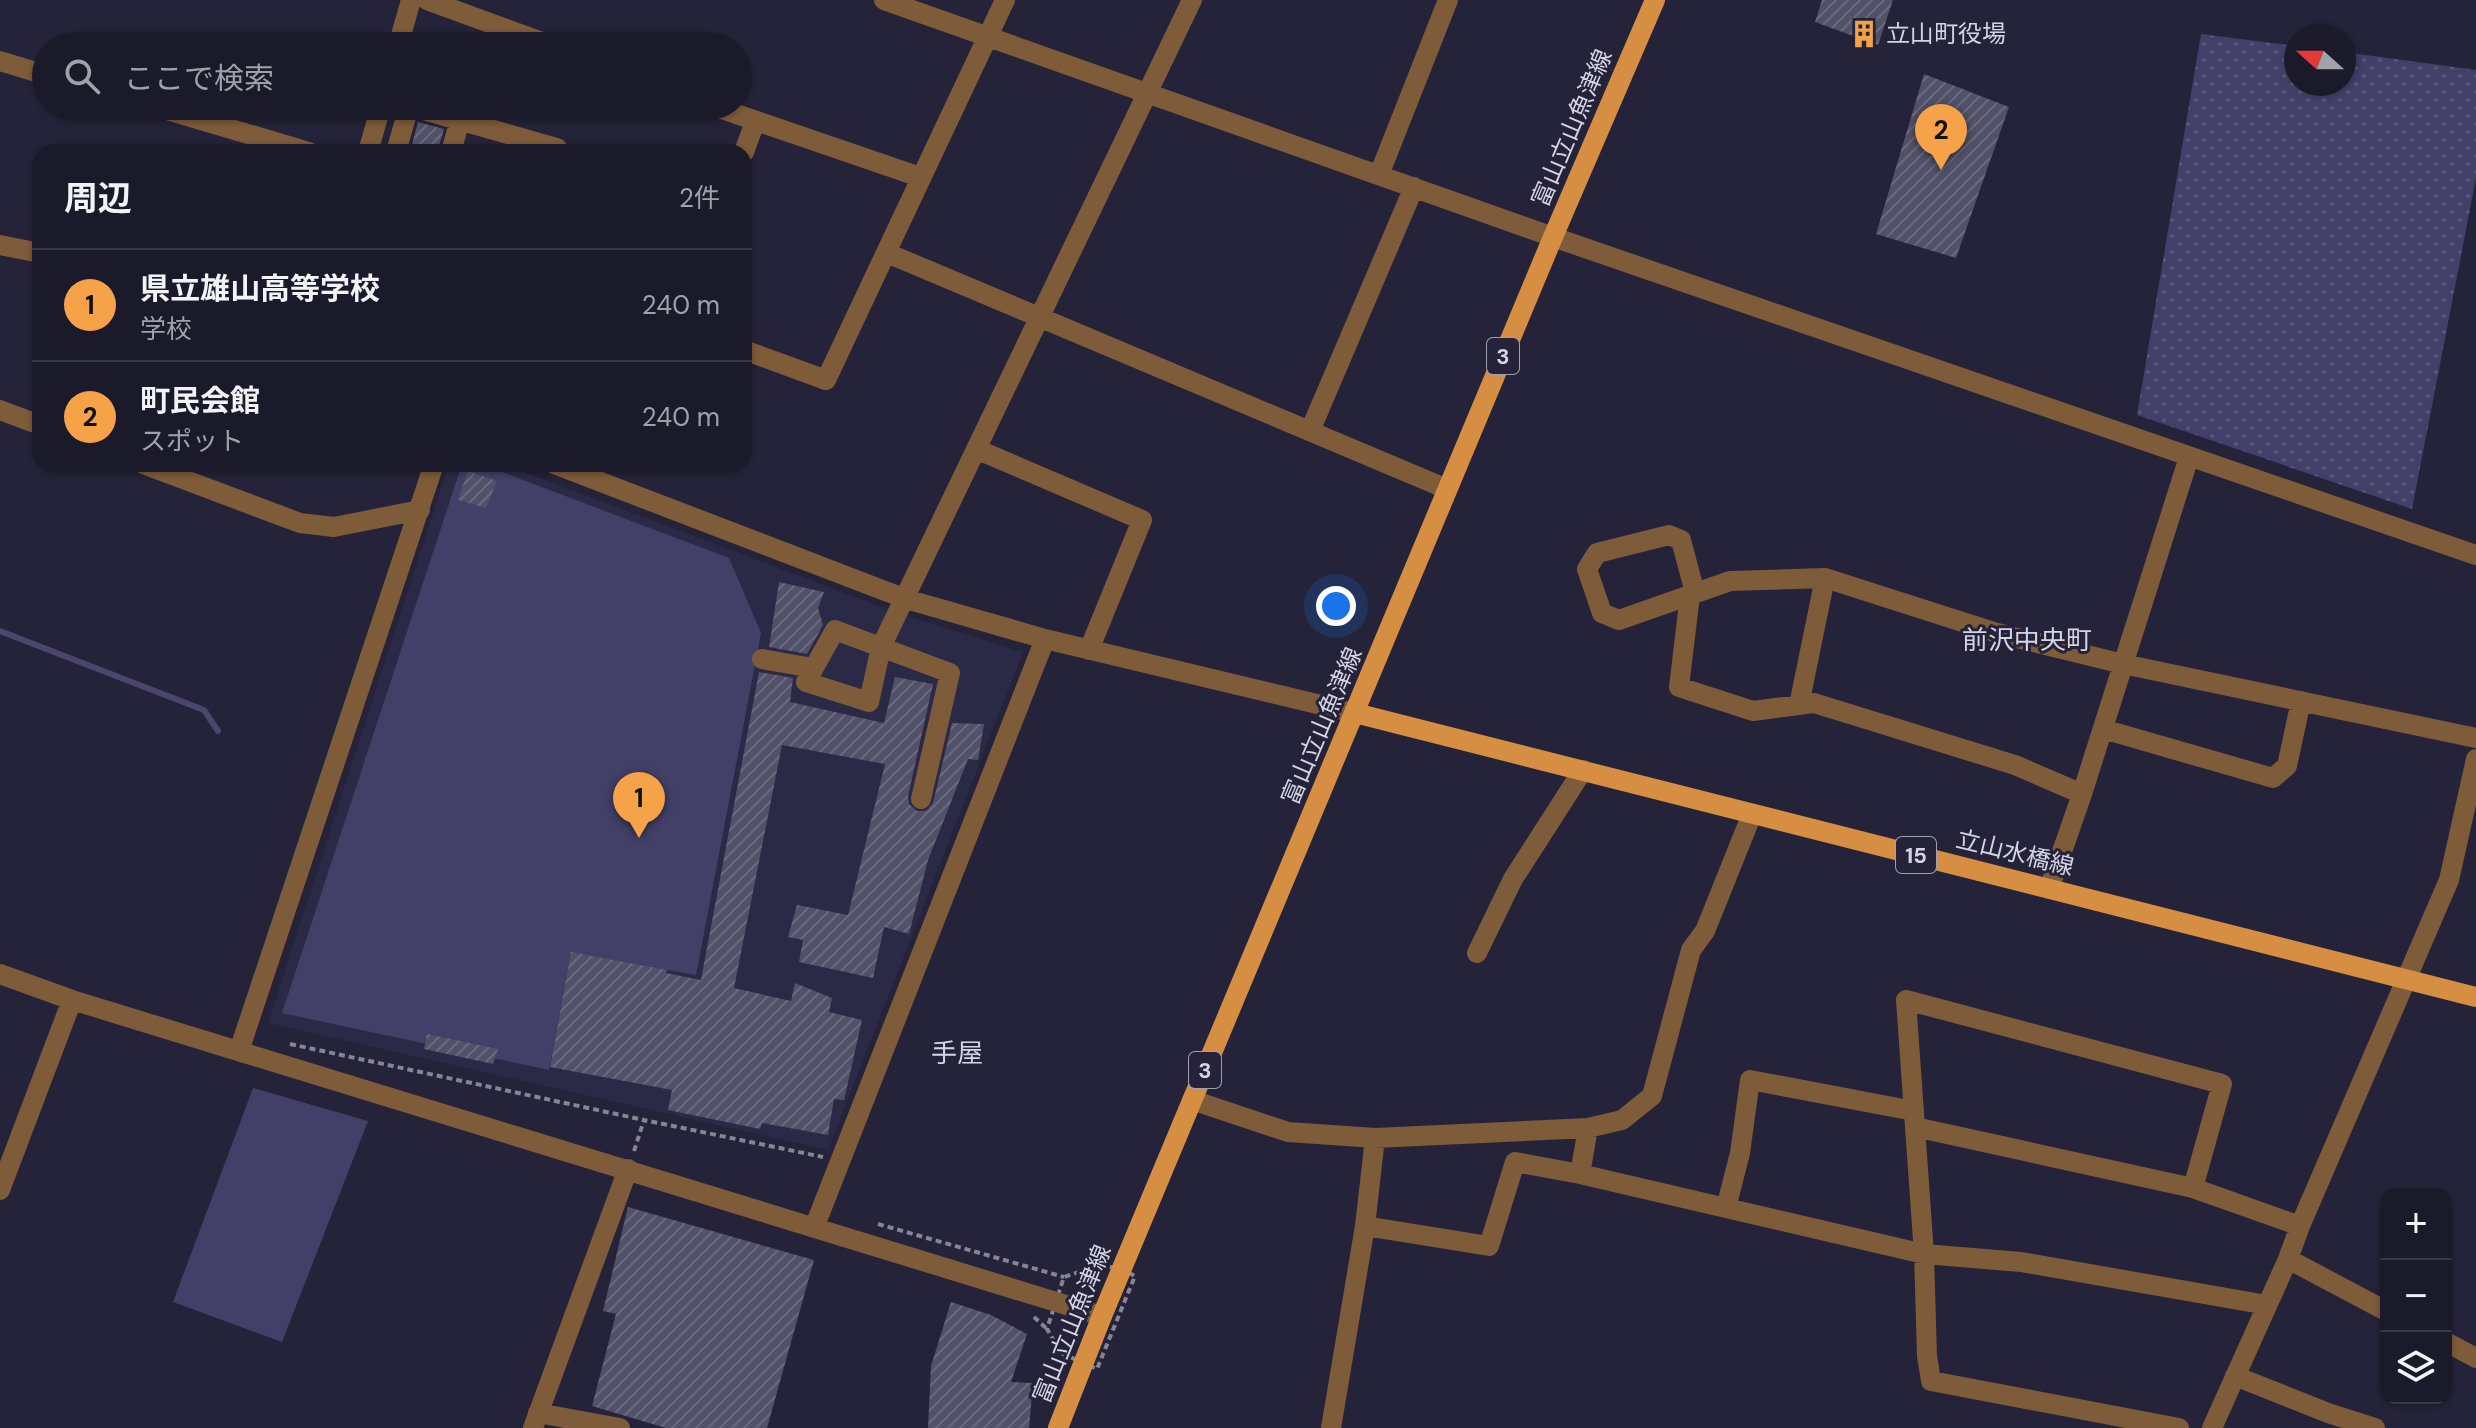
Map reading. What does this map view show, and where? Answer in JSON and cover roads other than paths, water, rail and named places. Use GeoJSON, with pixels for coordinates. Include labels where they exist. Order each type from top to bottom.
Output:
{"type":"FeatureCollection","features":[{"type":"Feature","properties":{"kind":"main road","name":"富山立山魚津線"},"geometry":{"type":"LineString","coordinates":[[1058,1428],[1447,489],[1655,0]]}},
{"type":"Feature","properties":{"kind":"main road","name":"立山水橋線"},"geometry":{"type":"LineString","coordinates":[[1355,713],[2476,997]]}},
{"type":"Feature","properties":{"kind":"street"},"geometry":{"type":"LineString","coordinates":[[402,32],[411,0]]}},
{"type":"Feature","properties":{"kind":"street"},"geometry":{"type":"LineString","coordinates":[[427,0],[515,32]]}},
{"type":"Feature","properties":{"kind":"street"},"geometry":{"type":"LineString","coordinates":[[884,0],[1553,237],[2476,555]]}},
{"type":"Feature","properties":{"kind":"street"},"geometry":{"type":"LineString","coordinates":[[752,353],[826,380],[1005,0]]}},
{"type":"Feature","properties":{"kind":"street"},"geometry":{"type":"LineString","coordinates":[[921,799],[950,673],[881,647],[835,630],[806,682],[869,702],[881,647],[1192,0]]}},
{"type":"Feature","properties":{"kind":"street"},"geometry":{"type":"LineString","coordinates":[[1379,175],[1448,0]]}},
{"type":"Feature","properties":{"kind":"street"},"geometry":{"type":"LineString","coordinates":[[0,61],[32,71]]}},
{"type":"Feature","properties":{"kind":"street"},"geometry":{"type":"LineString","coordinates":[[200,120],[282,144]]}},
{"type":"Feature","properties":{"kind":"street"},"geometry":{"type":"LineString","coordinates":[[370,144],[377,120]]}},
{"type":"Feature","properties":{"kind":"street"},"geometry":{"type":"LineString","coordinates":[[398,144],[405,120]]}},
{"type":"Feature","properties":{"kind":"street"},"geometry":{"type":"LineString","coordinates":[[453,144],[460,120],[506,143]]}},
{"type":"Feature","properties":{"kind":"street"},"geometry":{"type":"LineString","coordinates":[[750,120],[920,177]]}},
{"type":"Feature","properties":{"kind":"street"},"geometry":{"type":"LineString","coordinates":[[747,144],[755,122]]}},
{"type":"Feature","properties":{"kind":"street"},"geometry":{"type":"LineString","coordinates":[[1310,431],[1414,187]]}},
{"type":"Feature","properties":{"kind":"street"},"geometry":{"type":"LineString","coordinates":[[0,245],[32,251]]}},
{"type":"Feature","properties":{"kind":"street"},"geometry":{"type":"LineString","coordinates":[[887,253],[1447,489]]}},
{"type":"Feature","properties":{"kind":"street"},"geometry":{"type":"LineString","coordinates":[[0,410],[32,422]]}},
{"type":"Feature","properties":{"kind":"street"},"geometry":{"type":"LineString","coordinates":[[976,449],[1142,520],[1089,650]]}},
{"type":"Feature","properties":{"kind":"street"},"geometry":{"type":"LineString","coordinates":[[2049,889],[2189,457]]}},
{"type":"Feature","properties":{"kind":"street"},"geometry":{"type":"LineString","coordinates":[[164,472],[300,523],[334,527],[420,510]]}},
{"type":"Feature","properties":{"kind":"street"},"geometry":{"type":"LineString","coordinates":[[239,1051],[432,472]]}},
{"type":"Feature","properties":{"kind":"street"},"geometry":{"type":"LineString","coordinates":[[575,472],[906,599],[1045,639],[1355,713]]}},
{"type":"Feature","properties":{"kind":"street"},"geometry":{"type":"LineString","coordinates":[[2082,794],[2015,765],[1814,703],[1753,711],[1679,687],[1692,594],[1681,540],[1669,535],[1597,553],[1587,569],[1602,613],[1619,620],[1692,594],[1730,581],[1825,578],[1997,633],[2123,664],[2476,738]]}},
{"type":"Feature","properties":{"kind":"street"},"geometry":{"type":"LineString","coordinates":[[1799,705],[1825,578]]}},
{"type":"Feature","properties":{"kind":"street"},"geometry":{"type":"LineString","coordinates":[[814,1228],[1045,639]]}},
{"type":"Feature","properties":{"kind":"street"},"geometry":{"type":"LineString","coordinates":[[762,659],[813,668]]}},
{"type":"Feature","properties":{"kind":"street"},"geometry":{"type":"LineString","coordinates":[[2103,729],[2273,778],[2287,766],[2301,701]]}},
{"type":"Feature","properties":{"kind":"street"},"geometry":{"type":"LineString","coordinates":[[2212,1428],[2288,1259],[2449,880],[2471,818],[2476,759]]}},
{"type":"Feature","properties":{"kind":"street"},"geometry":{"type":"LineString","coordinates":[[1477,953],[1513,879],[1583,770]]}},
{"type":"Feature","properties":{"kind":"street"},"geometry":{"type":"LineString","coordinates":[[1192,1100],[1288,1132],[1375,1138],[1588,1128],[1622,1120],[1652,1096],[1691,950],[1705,931],[1752,814]]}},
{"type":"Feature","properties":{"kind":"street"},"geometry":{"type":"LineString","coordinates":[[0,974],[72,1000],[239,1051],[630,1161],[814,1228],[1102,1316]]}},
{"type":"Feature","properties":{"kind":"street"},"geometry":{"type":"LineString","coordinates":[[0,1190],[72,1000]]}},
{"type":"Feature","properties":{"kind":"street"},"geometry":{"type":"LineString","coordinates":[[2179,1428],[1931,1381],[1906,1000],[2222,1084],[2193,1188]]}},
{"type":"Feature","properties":{"kind":"street"},"geometry":{"type":"LineString","coordinates":[[1726,1208],[1740,1153],[1750,1080],[2193,1188],[2300,1226]]}},
{"type":"Feature","properties":{"kind":"street"},"geometry":{"type":"LineString","coordinates":[[1580,1174],[1588,1128]]}},
{"type":"Feature","properties":{"kind":"street"},"geometry":{"type":"LineString","coordinates":[[1331,1428],[1365,1226],[1375,1138]]}},
{"type":"Feature","properties":{"kind":"street"},"geometry":{"type":"LineString","coordinates":[[620,1428],[535,1420],[630,1161]]}},
{"type":"Feature","properties":{"kind":"street"},"geometry":{"type":"LineString","coordinates":[[1365,1226],[1489,1246],[1515,1162],[1580,1174],[1924,1254],[2021,1262],[2267,1305]]}},
{"type":"Feature","properties":{"kind":"street"},"geometry":{"type":"LineString","coordinates":[[2288,1259],[2380,1308]]}},
{"type":"Feature","properties":{"kind":"street"},"geometry":{"type":"LineString","coordinates":[[2452,1345],[2476,1358]]}},
{"type":"Feature","properties":{"kind":"street"},"geometry":{"type":"LineString","coordinates":[[2235,1376],[2375,1428]]}},
{"type":"Feature","properties":{"kind":"waterway"},"geometry":{"type":"LineString","coordinates":[[0,631],[204,710],[218,731]]}},
{"type":"Feature","properties":{"kind":"place","name":"立山町役場"},"geometry":{"type":"Point","coordinates":[1864,34]}},
{"type":"Feature","properties":{"kind":"place","name":"町民会館"},"geometry":{"type":"Point","coordinates":[1941,170]}},
{"type":"Feature","properties":{"kind":"place","name":"県立雄山高等学校"},"geometry":{"type":"Point","coordinates":[639,838]}},
{"type":"Feature","properties":{"kind":"district","name":"前沢中央町"},"geometry":{"type":"Point","coordinates":[2027,640]}},
{"type":"Feature","properties":{"kind":"district","name":"手屋"},"geometry":{"type":"Point","coordinates":[957,1053]}}]}
